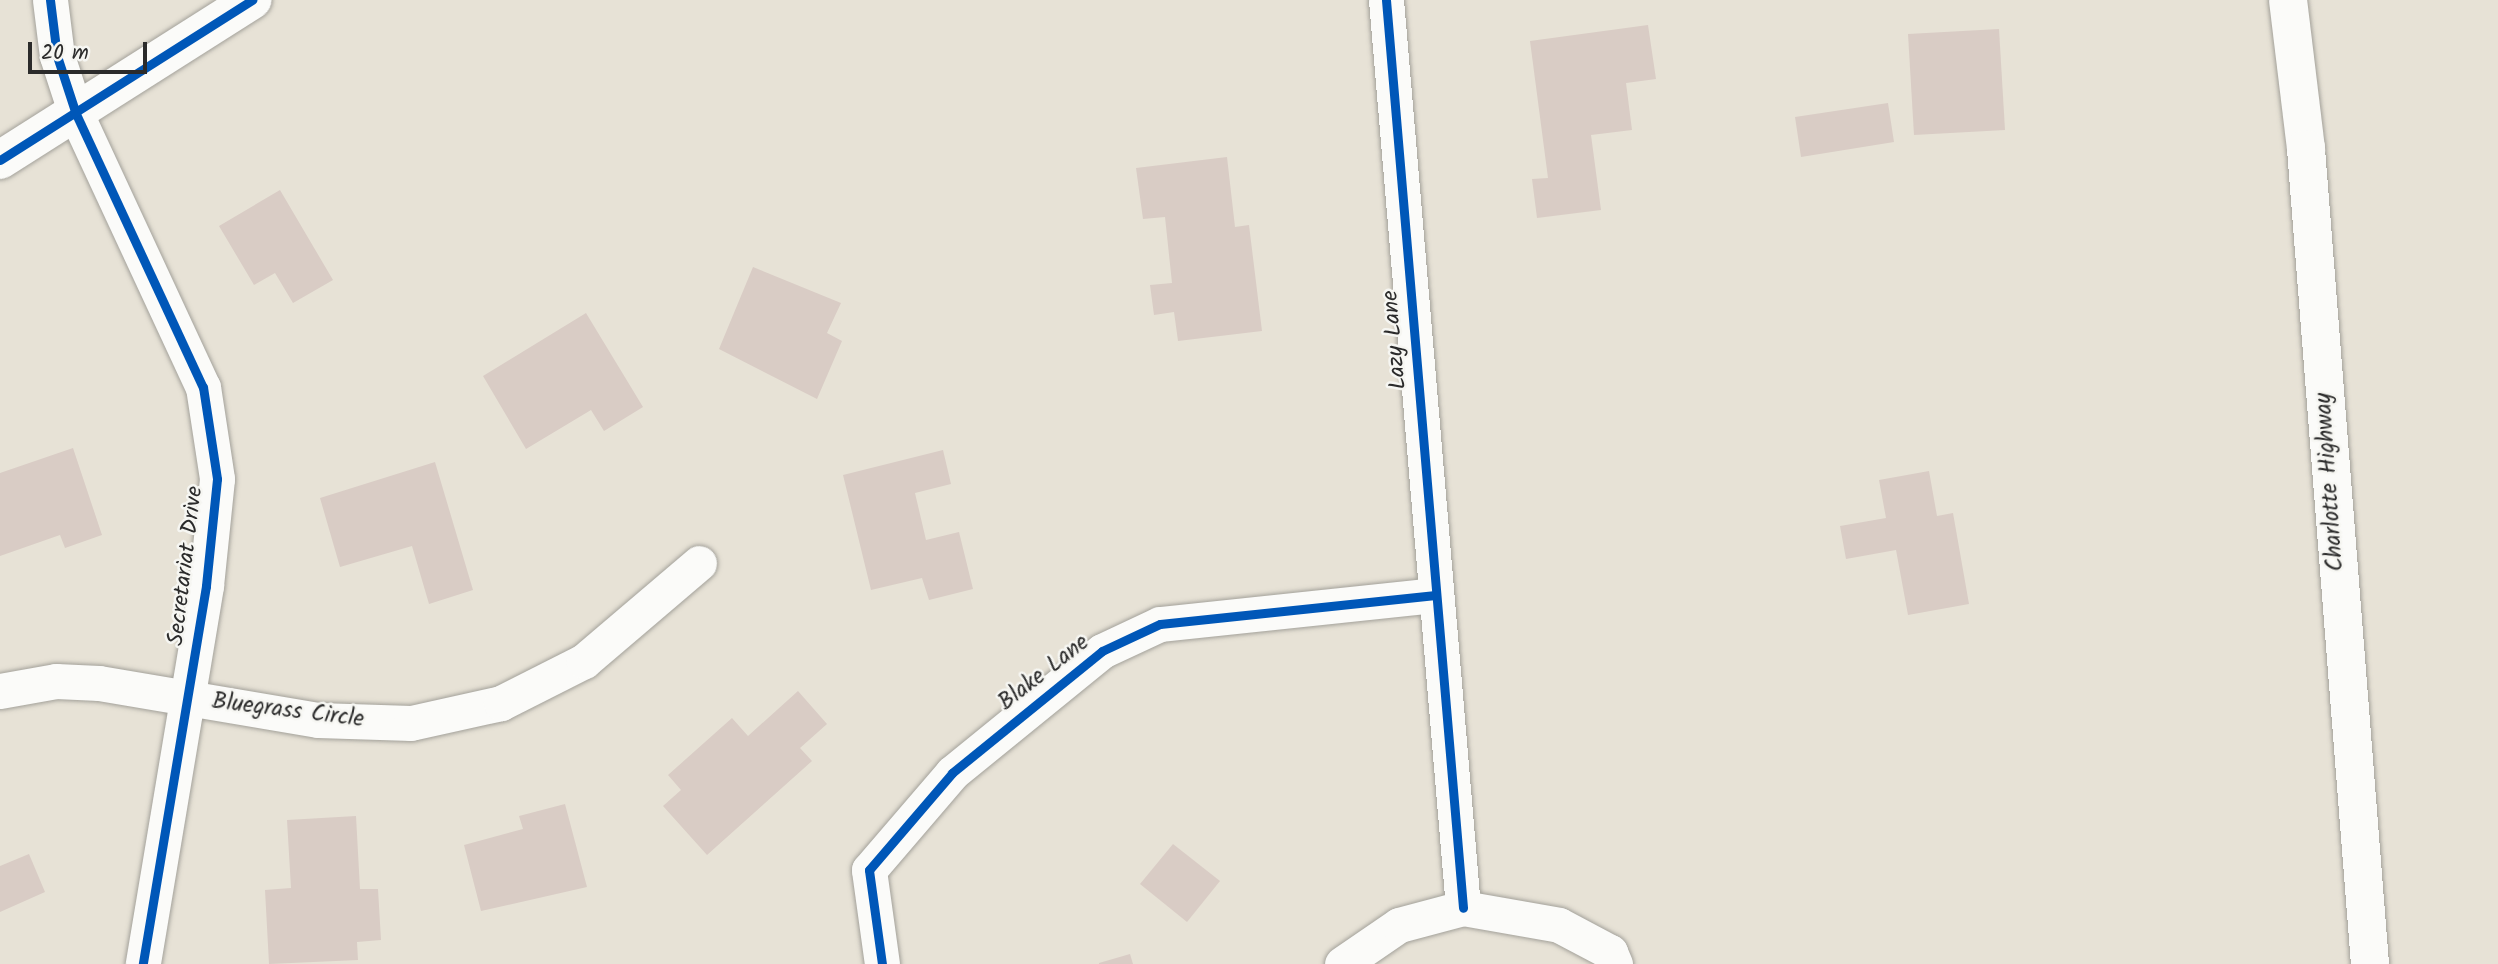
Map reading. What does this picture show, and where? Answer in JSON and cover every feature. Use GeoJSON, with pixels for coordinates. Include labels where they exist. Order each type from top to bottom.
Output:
{"type":"FeatureCollection","features":[{"type":"Feature","properties":{"kind":"main road"},"geometry":{"type":"LineString","coordinates":[[0,160],[252,0]]}},
{"type":"Feature","properties":{"kind":"main road","name":"Charlotte Highway"},"geometry":{"type":"LineString","coordinates":[[2288,0],[2306,149],[2370,964]]}},
{"type":"Feature","properties":{"kind":"street","name":"Secretariat Drive"},"geometry":{"type":"LineString","coordinates":[[50,0],[58,56],[76,114],[203,387],[217,480],[187,698],[143,964]]}},
{"type":"Feature","properties":{"kind":"street","name":"Lazy Lane"},"geometry":{"type":"LineString","coordinates":[[1386,0],[1463,908]]}},
{"type":"Feature","properties":{"kind":"street","name":"Bluegrass Circle"},"geometry":{"type":"LineString","coordinates":[[0,691],[56,681],[187,698],[318,720],[411,723],[501,703],[584,661],[699,564]]}},
{"type":"Feature","properties":{"kind":"street","name":"Blake Lane"},"geometry":{"type":"LineString","coordinates":[[882,964],[869,870],[952,773],[1102,650],[1160,624],[1435,595]]}},
{"type":"Feature","properties":{"kind":"street"},"geometry":{"type":"LineString","coordinates":[[1342,964],[1399,925],[1463,908],[1559,925],[1610,951],[1615,964]]}},
{"type":"Feature","properties":{"kind":"building"},"geometry":{"type":"Polygon","coordinates":[[[1648,25],[1656,79],[1626,83],[1632,130],[1591,135],[1601,210],[1537,218],[1532,179],[1548,178],[1530,41],[1648,25]]]}},
{"type":"Feature","properties":{"kind":"building"},"geometry":{"type":"Polygon","coordinates":[[[1999,29],[2005,130],[1914,135],[1908,34],[1999,29]]]}},
{"type":"Feature","properties":{"kind":"building"},"geometry":{"type":"Polygon","coordinates":[[[1888,103],[1894,142],[1801,157],[1795,117],[1888,103]]]}},
{"type":"Feature","properties":{"kind":"building"},"geometry":{"type":"Polygon","coordinates":[[[1227,157],[1235,227],[1249,225],[1262,331],[1178,341],[1174,312],[1154,315],[1150,285],[1172,283],[1165,217],[1143,219],[1136,168],[1227,157]]]}},
{"type":"Feature","properties":{"kind":"building"},"geometry":{"type":"Polygon","coordinates":[[[280,190],[333,280],[293,303],[275,273],[254,285],[219,226],[280,190]]]}},
{"type":"Feature","properties":{"kind":"building"},"geometry":{"type":"Polygon","coordinates":[[[753,267],[841,303],[827,333],[842,341],[817,399],[719,349],[753,267]]]}},
{"type":"Feature","properties":{"kind":"building"},"geometry":{"type":"Polygon","coordinates":[[[586,313],[643,407],[604,431],[591,410],[526,449],[483,376],[586,313]]]}},
{"type":"Feature","properties":{"kind":"building"},"geometry":{"type":"Polygon","coordinates":[[[73,448],[102,535],[65,548],[60,535],[0,556],[0,473],[73,448]]]}},
{"type":"Feature","properties":{"kind":"building"},"geometry":{"type":"Polygon","coordinates":[[[943,450],[951,484],[915,493],[926,540],[959,532],[973,589],[929,600],[922,578],[871,590],[843,475],[943,450]]]}},
{"type":"Feature","properties":{"kind":"building"},"geometry":{"type":"Polygon","coordinates":[[[435,462],[473,590],[429,604],[412,546],[340,567],[320,498],[435,462]]]}},
{"type":"Feature","properties":{"kind":"building"},"geometry":{"type":"Polygon","coordinates":[[[1929,471],[1937,516],[1953,513],[1969,604],[1908,615],[1896,550],[1846,559],[1840,526],[1886,518],[1879,480],[1929,471]]]}},
{"type":"Feature","properties":{"kind":"building"},"geometry":{"type":"Polygon","coordinates":[[[798,691],[827,724],[800,748],[812,761],[707,855],[663,806],[681,790],[668,775],[732,718],[748,736],[798,691]]]}},
{"type":"Feature","properties":{"kind":"building"},"geometry":{"type":"Polygon","coordinates":[[[565,804],[587,887],[481,911],[464,845],[523,829],[519,816],[565,804]]]}},
{"type":"Feature","properties":{"kind":"building"},"geometry":{"type":"Polygon","coordinates":[[[356,816],[360,889],[378,889],[381,940],[357,942],[358,960],[269,964],[265,890],[291,888],[287,820],[356,816]]]}},
{"type":"Feature","properties":{"kind":"building"},"geometry":{"type":"Polygon","coordinates":[[[1173,844],[1220,881],[1187,922],[1140,884],[1173,844]]]}},
{"type":"Feature","properties":{"kind":"building"},"geometry":{"type":"Polygon","coordinates":[[[29,854],[45,892],[0,912],[0,866],[29,854]]]}},
{"type":"Feature","properties":{"kind":"building"},"geometry":{"type":"Polygon","coordinates":[[[1130,954],[1133,964],[1099,964],[1099,963],[1130,954]]]}},
{"type":"Feature","properties":{"kind":"cycle path"},"geometry":{"type":"LineString","coordinates":[[50,0],[57,56],[76,114],[203,387],[217,479],[206,586],[143,964]]}},
{"type":"Feature","properties":{"kind":"cycle path"},"geometry":{"type":"LineString","coordinates":[[0,160],[252,0]]}},
{"type":"Feature","properties":{"kind":"cycle path"},"geometry":{"type":"LineString","coordinates":[[1386,0],[1463,908]]}},
{"type":"Feature","properties":{"kind":"cycle path"},"geometry":{"type":"LineString","coordinates":[[882,964],[869,870],[952,773],[1102,651],[1160,624],[1435,595]]}}]}
